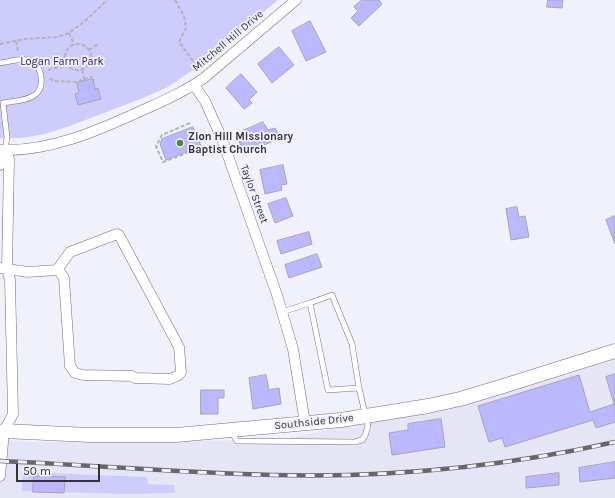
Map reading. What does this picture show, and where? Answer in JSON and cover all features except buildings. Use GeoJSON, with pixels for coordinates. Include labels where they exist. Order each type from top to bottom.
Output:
{"type":"FeatureCollection","features":[{"type":"Feature","properties":{"kind":"street","name":"Mitchell Hill Drive"},"geometry":{"type":"LineString","coordinates":[[194,85],[296,0]]}},
{"type":"Feature","properties":{"kind":"street"},"geometry":{"type":"LineString","coordinates":[[2,150],[40,147],[68,140],[132,116],[194,85]]}},
{"type":"Feature","properties":{"kind":"street","name":"Taylor Street"},"geometry":{"type":"LineString","coordinates":[[194,85],[205,101],[222,139],[282,312],[293,349],[305,423]]}},
{"type":"Feature","properties":{"kind":"street"},"geometry":{"type":"LineString","coordinates":[[0,165],[2,150]]}},
{"type":"Feature","properties":{"kind":"street"},"geometry":{"type":"LineString","coordinates":[[0,476],[1,429],[13,414],[10,280],[3,268],[9,159],[2,150]]}},
{"type":"Feature","properties":{"kind":"street"},"geometry":{"type":"LineString","coordinates":[[3,268],[28,272],[58,269],[70,252],[117,234],[119,235],[179,347],[181,372],[179,375],[170,379],[135,378],[132,376],[83,375],[75,373],[70,366],[64,278],[58,269]]}},
{"type":"Feature","properties":{"kind":"street","name":"Southside Drive"},"geometry":{"type":"LineString","coordinates":[[1,429],[134,435],[176,435],[366,416],[428,406],[478,394],[615,351]]}},
{"type":"Feature","properties":{"kind":"lane"},"geometry":{"type":"LineString","coordinates":[[0,63],[28,60],[32,62],[40,72],[41,79],[40,90],[36,94],[29,98],[1,103],[8,137],[2,150]]}},
{"type":"Feature","properties":{"kind":"lane"},"geometry":{"type":"LineString","coordinates":[[230,430],[237,441],[355,442],[362,440],[365,436],[368,426],[359,388],[352,344],[332,295],[282,312]]}},
{"type":"Feature","properties":{"kind":"lane"},"geometry":{"type":"LineString","coordinates":[[310,303],[328,390],[359,388]]}},
{"type":"Feature","properties":{"kind":"path"},"geometry":{"type":"LineString","coordinates":[[0,44],[25,39],[46,38],[69,33],[85,21],[107,0]]}},
{"type":"Feature","properties":{"kind":"path"},"geometry":{"type":"LineString","coordinates":[[175,0],[181,8],[186,28],[179,42],[199,69]]}},
{"type":"Feature","properties":{"kind":"path"},"geometry":{"type":"LineString","coordinates":[[69,33],[74,45]]}},
{"type":"Feature","properties":{"kind":"path"},"geometry":{"type":"LineString","coordinates":[[16,41],[18,52]]}},
{"type":"Feature","properties":{"kind":"path"},"geometry":{"type":"LineString","coordinates":[[89,50],[98,44]]}},
{"type":"Feature","properties":{"kind":"path"},"geometry":{"type":"LineString","coordinates":[[74,45],[83,45],[89,50],[91,61],[87,67],[82,70],[73,70],[67,65],[66,62],[65,54],[69,48],[74,45]]}},
{"type":"Feature","properties":{"kind":"path"},"geometry":{"type":"LineString","coordinates":[[48,70],[67,65]]}},
{"type":"Feature","properties":{"kind":"path"},"geometry":{"type":"LineString","coordinates":[[82,70],[84,80]]}},
{"type":"Feature","properties":{"kind":"path"},"geometry":{"type":"LineString","coordinates":[[50,78],[51,81],[76,82],[92,77]]}},
{"type":"Feature","properties":{"kind":"path"},"geometry":{"type":"LineString","coordinates":[[190,123],[162,135],[156,146],[163,162],[208,146]]}},
{"type":"Feature","properties":{"kind":"shaded area"},"geometry":{"type":"Polygon","coordinates":[[[615,344],[615,498],[0,498],[0,439],[29,442],[283,440],[474,395],[615,344]]]}},
{"type":"Feature","properties":{"kind":"green space","name":"Logan Farm Park"},"geometry":{"type":"Polygon","coordinates":[[[0,0],[278,0],[199,66],[168,87],[70,126],[45,134],[22,138],[0,138],[0,0]]]}},
{"type":"Feature","properties":{"kind":"green space"},"geometry":{"type":"Polygon","coordinates":[[[23,472],[147,477],[148,484],[174,485],[175,493],[128,494],[22,491],[23,472]]]}},
{"type":"Feature","properties":{"kind":"railway"},"geometry":{"type":"LineString","coordinates":[[0,461],[239,474],[359,475],[445,469],[488,464],[573,451],[615,442]]}},
{"type":"Feature","properties":{"kind":"place","name":"Zion Hill Missionary Baptist Church"},"geometry":{"type":"Point","coordinates":[180,143]}}]}
